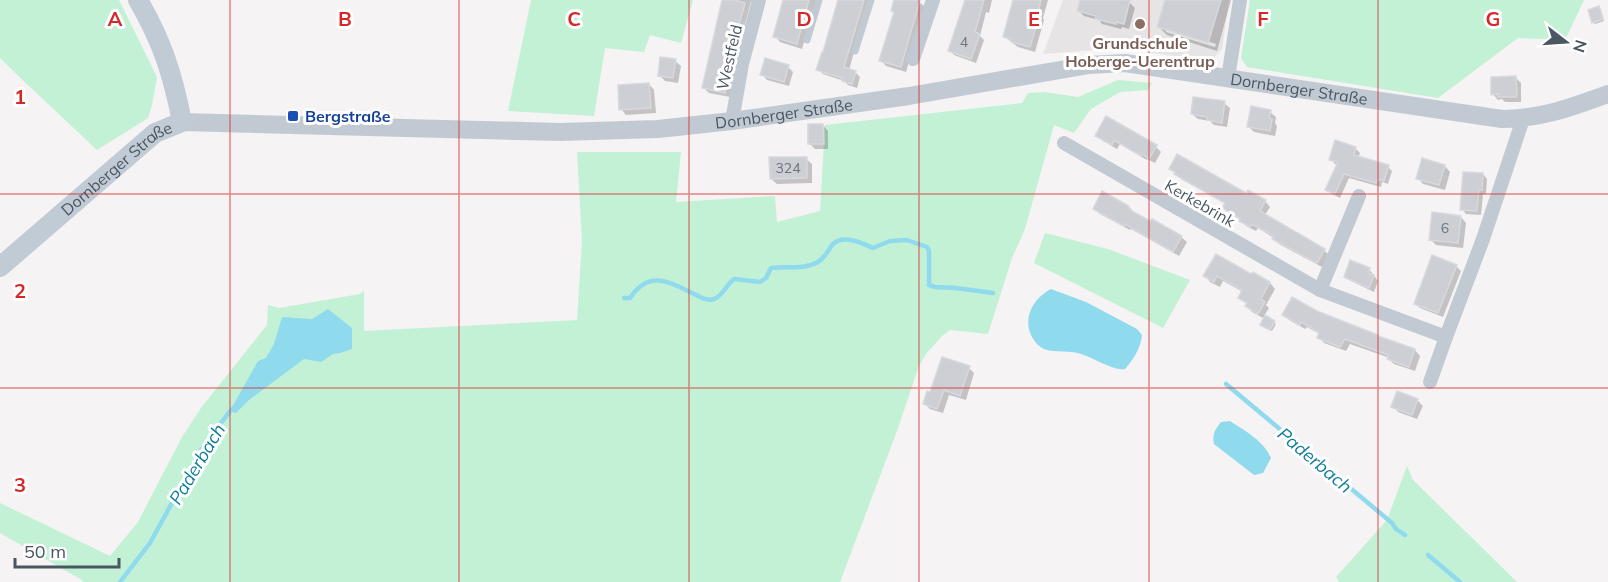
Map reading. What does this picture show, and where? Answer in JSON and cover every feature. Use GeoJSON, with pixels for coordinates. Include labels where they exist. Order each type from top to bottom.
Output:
{"type":"FeatureCollection","features":[{"type":"Feature","properties":{"kind":"main road"},"geometry":{"type":"LineString","coordinates":[[138,0],[164,50],[182,122]]}},
{"type":"Feature","properties":{"kind":"main road","name":"Dornberger Straße"},"geometry":{"type":"LineString","coordinates":[[0,267],[155,133],[182,122]]}},
{"type":"Feature","properties":{"kind":"street","name":"Westfeld"},"geometry":{"type":"LineString","coordinates":[[732,121],[742,64],[759,0]]}},
{"type":"Feature","properties":{"kind":"street"},"geometry":{"type":"LineString","coordinates":[[913,59],[933,0]]}},
{"type":"Feature","properties":{"kind":"street"},"geometry":{"type":"LineString","coordinates":[[1228,78],[1240,0]]}},
{"type":"Feature","properties":{"kind":"street","name":"Dornberger Straße"},"geometry":{"type":"LineString","coordinates":[[182,122],[560,132],[658,129],[909,96],[1089,65],[1125,63],[1502,119],[1523,119],[1568,108],[1608,94]]}},
{"type":"Feature","properties":{"kind":"street"},"geometry":{"type":"LineString","coordinates":[[1430,382],[1483,239],[1523,119]]}},
{"type":"Feature","properties":{"kind":"street","name":"Kerkebrink"},"geometry":{"type":"LineString","coordinates":[[1064,143],[1320,290],[1446,337]]}},
{"type":"Feature","properties":{"kind":"street"},"geometry":{"type":"LineString","coordinates":[[1320,290],[1359,196]]}},
{"type":"Feature","properties":{"kind":"lane"},"geometry":{"type":"LineString","coordinates":[[807,40],[819,0]]}},
{"type":"Feature","properties":{"kind":"lane"},"geometry":{"type":"LineString","coordinates":[[855,51],[871,0]]}},
{"type":"Feature","properties":{"kind":"shaded area","name":"Grundschule Hoberge-Uerentrup"},"geometry":{"type":"Polygon","coordinates":[[[1063,0],[1229,0],[1222,49],[1212,60],[1120,48],[1043,54],[1063,0]]]}},
{"type":"Feature","properties":{"kind":"green space"},"geometry":{"type":"Polygon","coordinates":[[[0,0],[119,0],[157,77],[148,118],[97,150],[0,58],[0,0]]]}},
{"type":"Feature","properties":{"kind":"green space"},"geometry":{"type":"Polygon","coordinates":[[[531,0],[693,0],[681,43],[650,35],[644,52],[605,48],[594,116],[508,111],[531,0]]]}},
{"type":"Feature","properties":{"kind":"green space"},"geometry":{"type":"Polygon","coordinates":[[[1250,0],[1584,0],[1565,40],[1518,38],[1438,98],[1247,67],[1241,58],[1250,0]]]}},
{"type":"Feature","properties":{"kind":"green space"},"geometry":{"type":"Polygon","coordinates":[[[1118,80],[1152,83],[1148,90],[1120,92],[1091,109],[1074,133],[1054,125],[1025,229],[1012,258],[988,334],[950,330],[926,354],[919,366],[840,582],[82,582],[0,533],[0,503],[110,556],[138,522],[182,437],[201,408],[267,325],[268,305],[279,308],[360,294],[364,291],[364,331],[577,320],[582,241],[577,152],[681,152],[676,202],[775,196],[777,222],[820,211],[825,125],[1022,103],[1028,93],[1044,92],[1078,97],[1118,80]]]}},
{"type":"Feature","properties":{"kind":"green space"},"geometry":{"type":"Polygon","coordinates":[[[1045,233],[1108,249],[1190,280],[1163,328],[1034,263],[1045,233]]]}},
{"type":"Feature","properties":{"kind":"green space"},"geometry":{"type":"Polygon","coordinates":[[[1407,466],[1413,480],[1517,582],[1339,582],[1336,577],[1387,520],[1407,466]]]}},
{"type":"Feature","properties":{"kind":"water"},"geometry":{"type":"Polygon","coordinates":[[[1051,289],[1086,302],[1137,329],[1142,335],[1140,345],[1134,358],[1125,369],[1103,364],[1077,353],[1044,349],[1036,343],[1029,328],[1029,314],[1035,302],[1051,289]]]}},
{"type":"Feature","properties":{"kind":"water"},"geometry":{"type":"Polygon","coordinates":[[[328,309],[352,328],[352,349],[333,354],[321,362],[304,359],[249,400],[236,413],[230,411],[258,361],[266,358],[274,344],[282,317],[312,319],[328,309]]]}},
{"type":"Feature","properties":{"kind":"water"},"geometry":{"type":"Polygon","coordinates":[[[1230,421],[1254,437],[1268,452],[1271,458],[1263,473],[1254,475],[1214,444],[1217,427],[1221,422],[1230,421]]]}},
{"type":"Feature","properties":{"kind":"building"},"geometry":{"type":"Polygon","coordinates":[[[722,0],[745,3],[727,69],[729,70],[725,93],[702,88],[722,0]]]}},
{"type":"Feature","properties":{"kind":"building"},"geometry":{"type":"Polygon","coordinates":[[[783,0],[809,0],[797,44],[773,37],[783,0]]]}},
{"type":"Feature","properties":{"kind":"building"},"geometry":{"type":"Polygon","coordinates":[[[838,0],[864,0],[844,67],[856,71],[852,84],[842,81],[842,78],[816,70],[838,0]]]}},
{"type":"Feature","properties":{"kind":"building"},"geometry":{"type":"Polygon","coordinates":[[[894,0],[920,0],[901,67],[879,61],[894,12],[891,11],[894,0]]]}},
{"type":"Feature","properties":{"kind":"building"},"geometry":{"type":"Polygon","coordinates":[[[965,0],[984,0],[975,32],[980,34],[971,59],[948,51],[965,0]]]}},
{"type":"Feature","properties":{"kind":"building"},"geometry":{"type":"Polygon","coordinates":[[[1013,0],[1041,0],[1038,13],[1040,13],[1030,47],[1011,42],[1011,39],[1003,37],[1013,0]]]}},
{"type":"Feature","properties":{"kind":"building"},"geometry":{"type":"Polygon","coordinates":[[[1080,0],[1130,0],[1124,24],[1095,19],[1096,16],[1077,11],[1080,0]]]}},
{"type":"Feature","properties":{"kind":"building"},"geometry":{"type":"Polygon","coordinates":[[[1165,0],[1221,0],[1208,43],[1157,27],[1165,0]]]}},
{"type":"Feature","properties":{"kind":"building"},"geometry":{"type":"Polygon","coordinates":[[[1599,6],[1603,19],[1592,23],[1588,10],[1599,6]]]}},
{"type":"Feature","properties":{"kind":"building"},"geometry":{"type":"Polygon","coordinates":[[[660,57],[676,59],[673,78],[658,76],[660,57]]]}},
{"type":"Feature","properties":{"kind":"building"},"geometry":{"type":"Polygon","coordinates":[[[765,58],[789,65],[784,82],[760,75],[765,58]]]}},
{"type":"Feature","properties":{"kind":"building"},"geometry":{"type":"Polygon","coordinates":[[[1516,76],[1517,97],[1491,95],[1491,77],[1516,76]]]}},
{"type":"Feature","properties":{"kind":"building"},"geometry":{"type":"Polygon","coordinates":[[[649,83],[651,108],[619,110],[618,85],[649,83]]]}},
{"type":"Feature","properties":{"kind":"building"},"geometry":{"type":"Polygon","coordinates":[[[1193,97],[1225,101],[1222,123],[1191,114],[1193,97]]]}},
{"type":"Feature","properties":{"kind":"building"},"geometry":{"type":"Polygon","coordinates":[[[1251,106],[1271,110],[1270,131],[1247,127],[1251,106]]]}},
{"type":"Feature","properties":{"kind":"building"},"geometry":{"type":"Polygon","coordinates":[[[1106,116],[1157,145],[1149,159],[1114,140],[1112,145],[1095,136],[1106,116]]]}},
{"type":"Feature","properties":{"kind":"building"},"geometry":{"type":"Polygon","coordinates":[[[808,124],[823,124],[824,144],[808,144],[808,124]]]}},
{"type":"Feature","properties":{"kind":"building"},"geometry":{"type":"Polygon","coordinates":[[[1335,140],[1356,147],[1354,155],[1389,165],[1384,181],[1378,179],[1376,183],[1344,174],[1335,194],[1325,190],[1338,162],[1329,160],[1335,140]]]}},
{"type":"Feature","properties":{"kind":"building"},"geometry":{"type":"Polygon","coordinates":[[[1177,154],[1246,193],[1248,190],[1266,200],[1260,211],[1325,249],[1317,263],[1272,239],[1274,236],[1252,224],[1250,227],[1239,221],[1240,218],[1222,208],[1225,203],[1174,174],[1175,172],[1169,169],[1177,154]]]}},
{"type":"Feature","properties":{"kind":"building"},"geometry":{"type":"Polygon","coordinates":[[[769,157],[807,157],[807,178],[770,179],[769,157]]]}},
{"type":"Feature","properties":{"kind":"building"},"geometry":{"type":"Polygon","coordinates":[[[1422,158],[1445,165],[1439,185],[1416,179],[1422,158]]]}},
{"type":"Feature","properties":{"kind":"building"},"geometry":{"type":"Polygon","coordinates":[[[1463,172],[1483,173],[1477,211],[1460,210],[1463,172]]]}},
{"type":"Feature","properties":{"kind":"building"},"geometry":{"type":"Polygon","coordinates":[[[1102,191],[1129,206],[1128,209],[1182,236],[1173,252],[1125,224],[1124,226],[1093,209],[1102,191]]]}},
{"type":"Feature","properties":{"kind":"building"},"geometry":{"type":"Polygon","coordinates":[[[1432,212],[1461,216],[1458,243],[1429,240],[1432,212]]]}},
{"type":"Feature","properties":{"kind":"building"},"geometry":{"type":"Polygon","coordinates":[[[1216,254],[1270,282],[1261,299],[1265,302],[1258,314],[1245,306],[1247,303],[1238,298],[1242,290],[1217,276],[1214,282],[1203,276],[1216,254]]]}},
{"type":"Feature","properties":{"kind":"building"},"geometry":{"type":"Polygon","coordinates":[[[1432,255],[1457,265],[1438,313],[1414,304],[1432,255]]]}},
{"type":"Feature","properties":{"kind":"building"},"geometry":{"type":"Polygon","coordinates":[[[1350,260],[1370,268],[1368,273],[1374,275],[1369,288],[1344,277],[1350,260]]]}},
{"type":"Feature","properties":{"kind":"building"},"geometry":{"type":"Polygon","coordinates":[[[1292,297],[1317,311],[1415,349],[1409,367],[1387,359],[1388,355],[1345,339],[1340,347],[1317,338],[1319,332],[1282,315],[1292,297]]]}},
{"type":"Feature","properties":{"kind":"building"},"geometry":{"type":"Polygon","coordinates":[[[1265,315],[1275,321],[1270,330],[1260,325],[1265,315]]]}},
{"type":"Feature","properties":{"kind":"building"},"geometry":{"type":"Polygon","coordinates":[[[942,357],[970,366],[960,396],[944,390],[937,409],[923,404],[927,391],[930,392],[942,357]]]}},
{"type":"Feature","properties":{"kind":"building"},"geometry":{"type":"Polygon","coordinates":[[[1397,391],[1418,399],[1412,415],[1391,407],[1397,391]]]}},
{"type":"Feature","properties":{"kind":"waterway","name":"Paderbach"},"geometry":{"type":"LineString","coordinates":[[624,298],[630,298],[645,283],[661,281],[703,298],[714,299],[734,279],[760,282],[766,278],[771,268],[801,267],[818,262],[833,244],[842,240],[858,242],[873,248],[890,241],[907,240],[927,247],[929,285],[993,293]]}},
{"type":"Feature","properties":{"kind":"waterway","name":"Paderbach"},"geometry":{"type":"LineString","coordinates":[[1226,384],[1405,535]]}},
{"type":"Feature","properties":{"kind":"waterway","name":"Paderbach"},"geometry":{"type":"LineString","coordinates":[[120,582],[150,543],[201,450],[235,407]]}},
{"type":"Feature","properties":{"kind":"waterway","name":"Paderbach"},"geometry":{"type":"LineString","coordinates":[[1428,555],[1460,582]]}},
{"type":"Feature","properties":{"kind":"place","name":"Grundschule Hoberge-Uerentrup"},"geometry":{"type":"Point","coordinates":[1140,24]}},
{"type":"Feature","properties":{"kind":"place","name":"Bergstraße"},"geometry":{"type":"Point","coordinates":[293,116]}}]}
